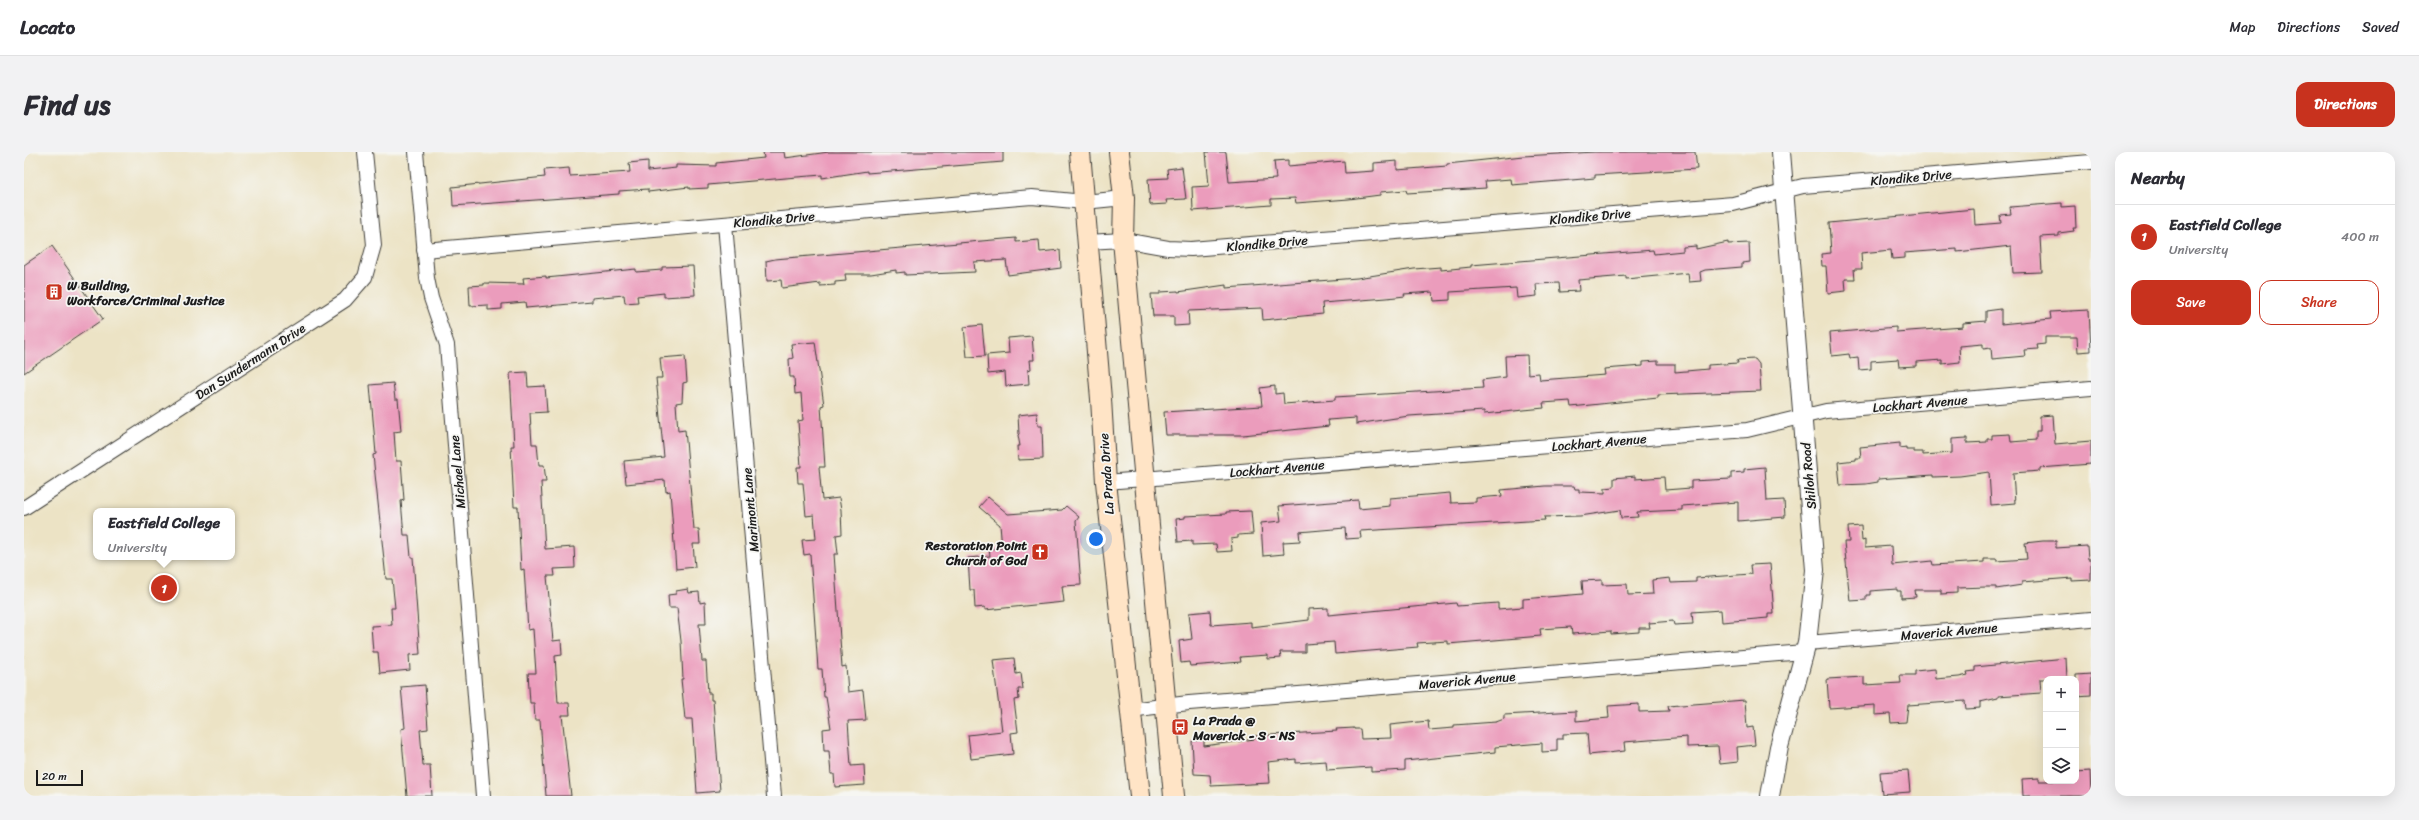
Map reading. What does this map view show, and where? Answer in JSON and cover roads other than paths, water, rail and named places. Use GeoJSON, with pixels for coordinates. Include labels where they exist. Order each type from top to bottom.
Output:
{"type":"FeatureCollection","features":[{"type":"Feature","properties":{"kind":"main road","name":"La Prada Drive"},"geometry":{"type":"LineString","coordinates":[[1080,152],[1101,399],[1106,482],[1129,710],[1140,796]]}},
{"type":"Feature","properties":{"kind":"main road"},"geometry":{"type":"LineString","coordinates":[[1119,152],[1124,198],[1123,240],[1174,796]]}},
{"type":"Feature","properties":{"kind":"street","name":"Dan Sundermann Drive"},"geometry":{"type":"LineString","coordinates":[[24,508],[345,300],[365,278],[374,245],[366,152]]}},
{"type":"Feature","properties":{"kind":"street","name":"Michael Lane"},"geometry":{"type":"LineString","coordinates":[[416,152],[424,250],[430,298],[447,345],[483,796]]}},
{"type":"Feature","properties":{"kind":"street","name":"Shiloh Road"},"geometry":{"type":"LineString","coordinates":[[1770,796],[1779,747],[1806,648],[1815,570],[1780,152]]}},
{"type":"Feature","properties":{"kind":"street","name":"Klondike Drive"},"geometry":{"type":"LineString","coordinates":[[1087,242],[1123,240],[1168,248],[1191,249],[1733,204],[1803,186],[2091,162]]}},
{"type":"Feature","properties":{"kind":"street","name":"Klondike Drive"},"geometry":{"type":"LineString","coordinates":[[424,250],[1032,197],[1084,202],[1124,198]]}},
{"type":"Feature","properties":{"kind":"street","name":"Marimont Lane"},"geometry":{"type":"LineString","coordinates":[[725,224],[774,796]]}},
{"type":"Feature","properties":{"kind":"street","name":"Lockhart Avenue"},"geometry":{"type":"LineString","coordinates":[[1106,482],[1747,430],[1826,410],[2091,388]]}},
{"type":"Feature","properties":{"kind":"street","name":"Maverick Avenue"},"geometry":{"type":"LineString","coordinates":[[1129,710],[1806,648],[2091,619]]}},
{"type":"Feature","properties":{"kind":"place","name":"W Building, Workforce/Criminal Justice"},"geometry":{"type":"Point","coordinates":[54,292]}},
{"type":"Feature","properties":{"kind":"place","name":"Restoration Point Church of God"},"geometry":{"type":"Point","coordinates":[1040,552]}},
{"type":"Feature","properties":{"kind":"place","name":"Eastfield College"},"geometry":{"type":"Point","coordinates":[164,588]}},
{"type":"Feature","properties":{"kind":"place","name":"La Prada @ Maverick - S - NS"},"geometry":{"type":"Point","coordinates":[1180,727]}}]}
